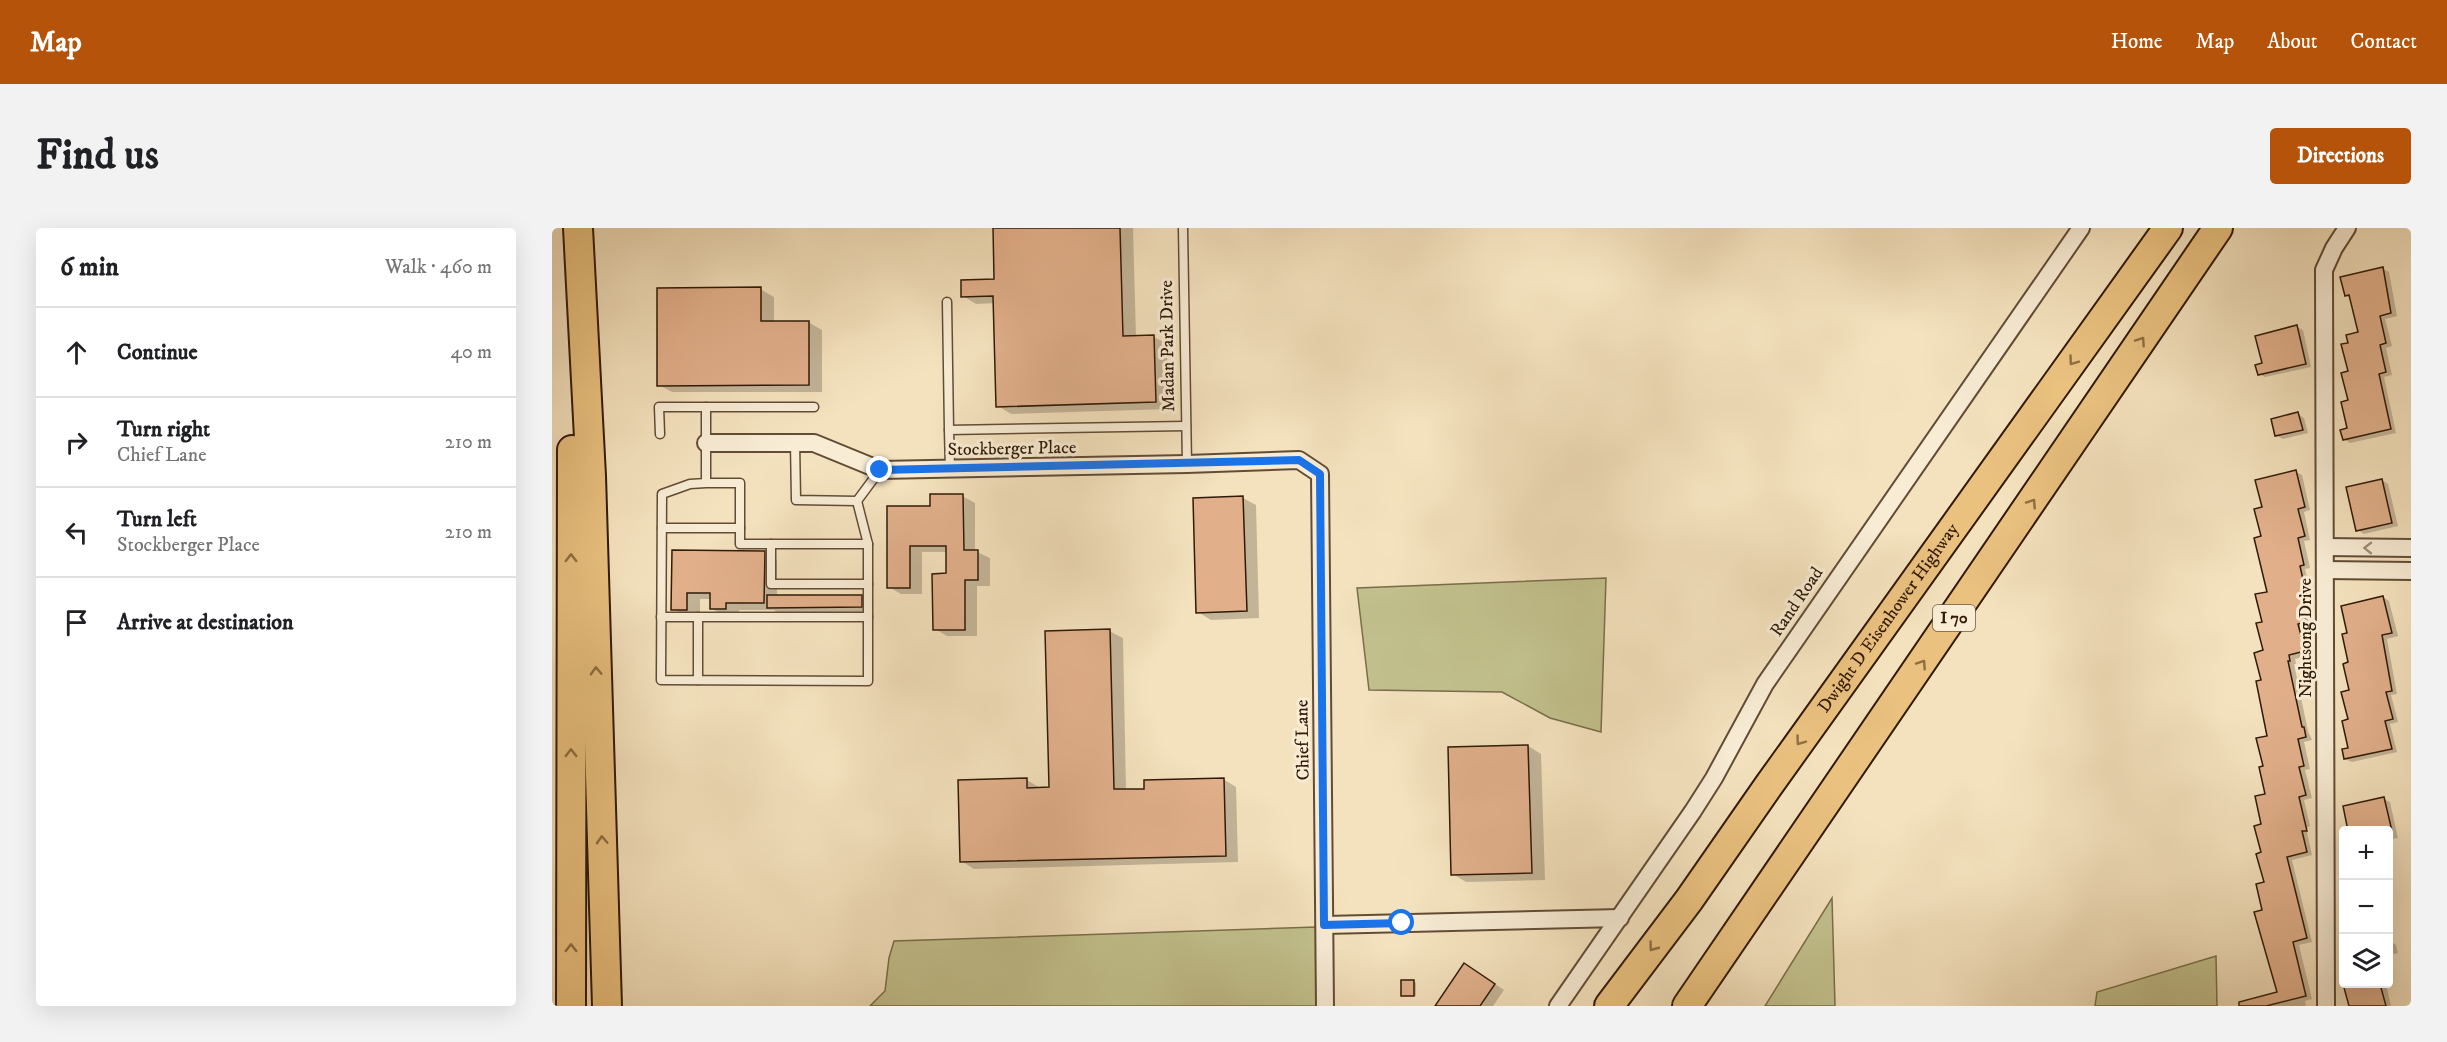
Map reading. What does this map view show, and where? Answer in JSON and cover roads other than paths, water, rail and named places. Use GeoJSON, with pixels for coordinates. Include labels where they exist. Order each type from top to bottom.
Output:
{"type":"FeatureCollection","features":[{"type":"Feature","properties":{"kind":"highway"},"geometry":{"type":"LineString","coordinates":[[571,1006],[571,495],[577,228]]}},
{"type":"Feature","properties":{"kind":"highway"},"geometry":{"type":"LineString","coordinates":[[577,228],[591,476],[607,1006]]}},
{"type":"Feature","properties":{"kind":"highway","name":"Dwight D Eisenhower Highway"},"geometry":{"type":"LineString","coordinates":[[1609,1006],[1689,900],[2168,228]]}},
{"type":"Feature","properties":{"kind":"highway","name":"I 70"},"geometry":{"type":"LineString","coordinates":[[1687,1006],[2218,228]]}},
{"type":"Feature","properties":{"kind":"highway"},"geometry":{"type":"LineString","coordinates":[[1709,1006],[1763,924],[1894,705]]}},
{"type":"Feature","properties":{"kind":"street","name":"Rand Road"},"geometry":{"type":"LineString","coordinates":[[1558,1006],[1714,778],[1765,684],[2080,228]]}},
{"type":"Feature","properties":{"kind":"street","name":"Nightsong Drive"},"geometry":{"type":"LineString","coordinates":[[2326,1006],[2324,270],[2347,228]]}},
{"type":"Feature","properties":{"kind":"street","name":"Stockberger Place"},"geometry":{"type":"LineString","coordinates":[[706,443],[814,442],[880,470],[1299,460],[1320,474]]}},
{"type":"Feature","properties":{"kind":"street","name":"Chief Lane"},"geometry":{"type":"LineString","coordinates":[[1320,474],[1325,1006]]}},
{"type":"Feature","properties":{"kind":"street"},"geometry":{"type":"LineString","coordinates":[[2325,547],[2411,548]]}},
{"type":"Feature","properties":{"kind":"street"},"geometry":{"type":"LineString","coordinates":[[2325,570],[2411,571]]}},
{"type":"Feature","properties":{"kind":"street"},"geometry":{"type":"LineString","coordinates":[[1324,925],[1620,918]]}},
{"type":"Feature","properties":{"kind":"lane","name":"Madan Park Drive"},"geometry":{"type":"LineString","coordinates":[[1183,228],[1187,464]]}},
{"type":"Feature","properties":{"kind":"lane"},"geometry":{"type":"LineString","coordinates":[[947,302],[950,470]]}},
{"type":"Feature","properties":{"kind":"lane"},"geometry":{"type":"LineString","coordinates":[[660,434],[659,407],[814,407]]}},
{"type":"Feature","properties":{"kind":"lane"},"geometry":{"type":"LineString","coordinates":[[706,407],[706,483]]}},
{"type":"Feature","properties":{"kind":"lane"},"geometry":{"type":"LineString","coordinates":[[949,430],[1186,426]]}},
{"type":"Feature","properties":{"kind":"lane"},"geometry":{"type":"LineString","coordinates":[[795,442],[796,500],[857,501]]}},
{"type":"Feature","properties":{"kind":"lane"},"geometry":{"type":"LineString","coordinates":[[857,501],[880,470]]}},
{"type":"Feature","properties":{"kind":"lane"},"geometry":{"type":"LineString","coordinates":[[857,501],[868,544],[868,681],[661,680],[662,494],[690,484],[740,483],[740,544],[868,544]]}},
{"type":"Feature","properties":{"kind":"lane"},"geometry":{"type":"LineString","coordinates":[[662,528],[740,528]]}},
{"type":"Feature","properties":{"kind":"lane"},"geometry":{"type":"LineString","coordinates":[[771,544],[771,584],[868,584]]}},
{"type":"Feature","properties":{"kind":"lane"},"geometry":{"type":"LineString","coordinates":[[661,616],[868,617]]}},
{"type":"Feature","properties":{"kind":"lane"},"geometry":{"type":"LineString","coordinates":[[698,616],[698,680]]}}]}
